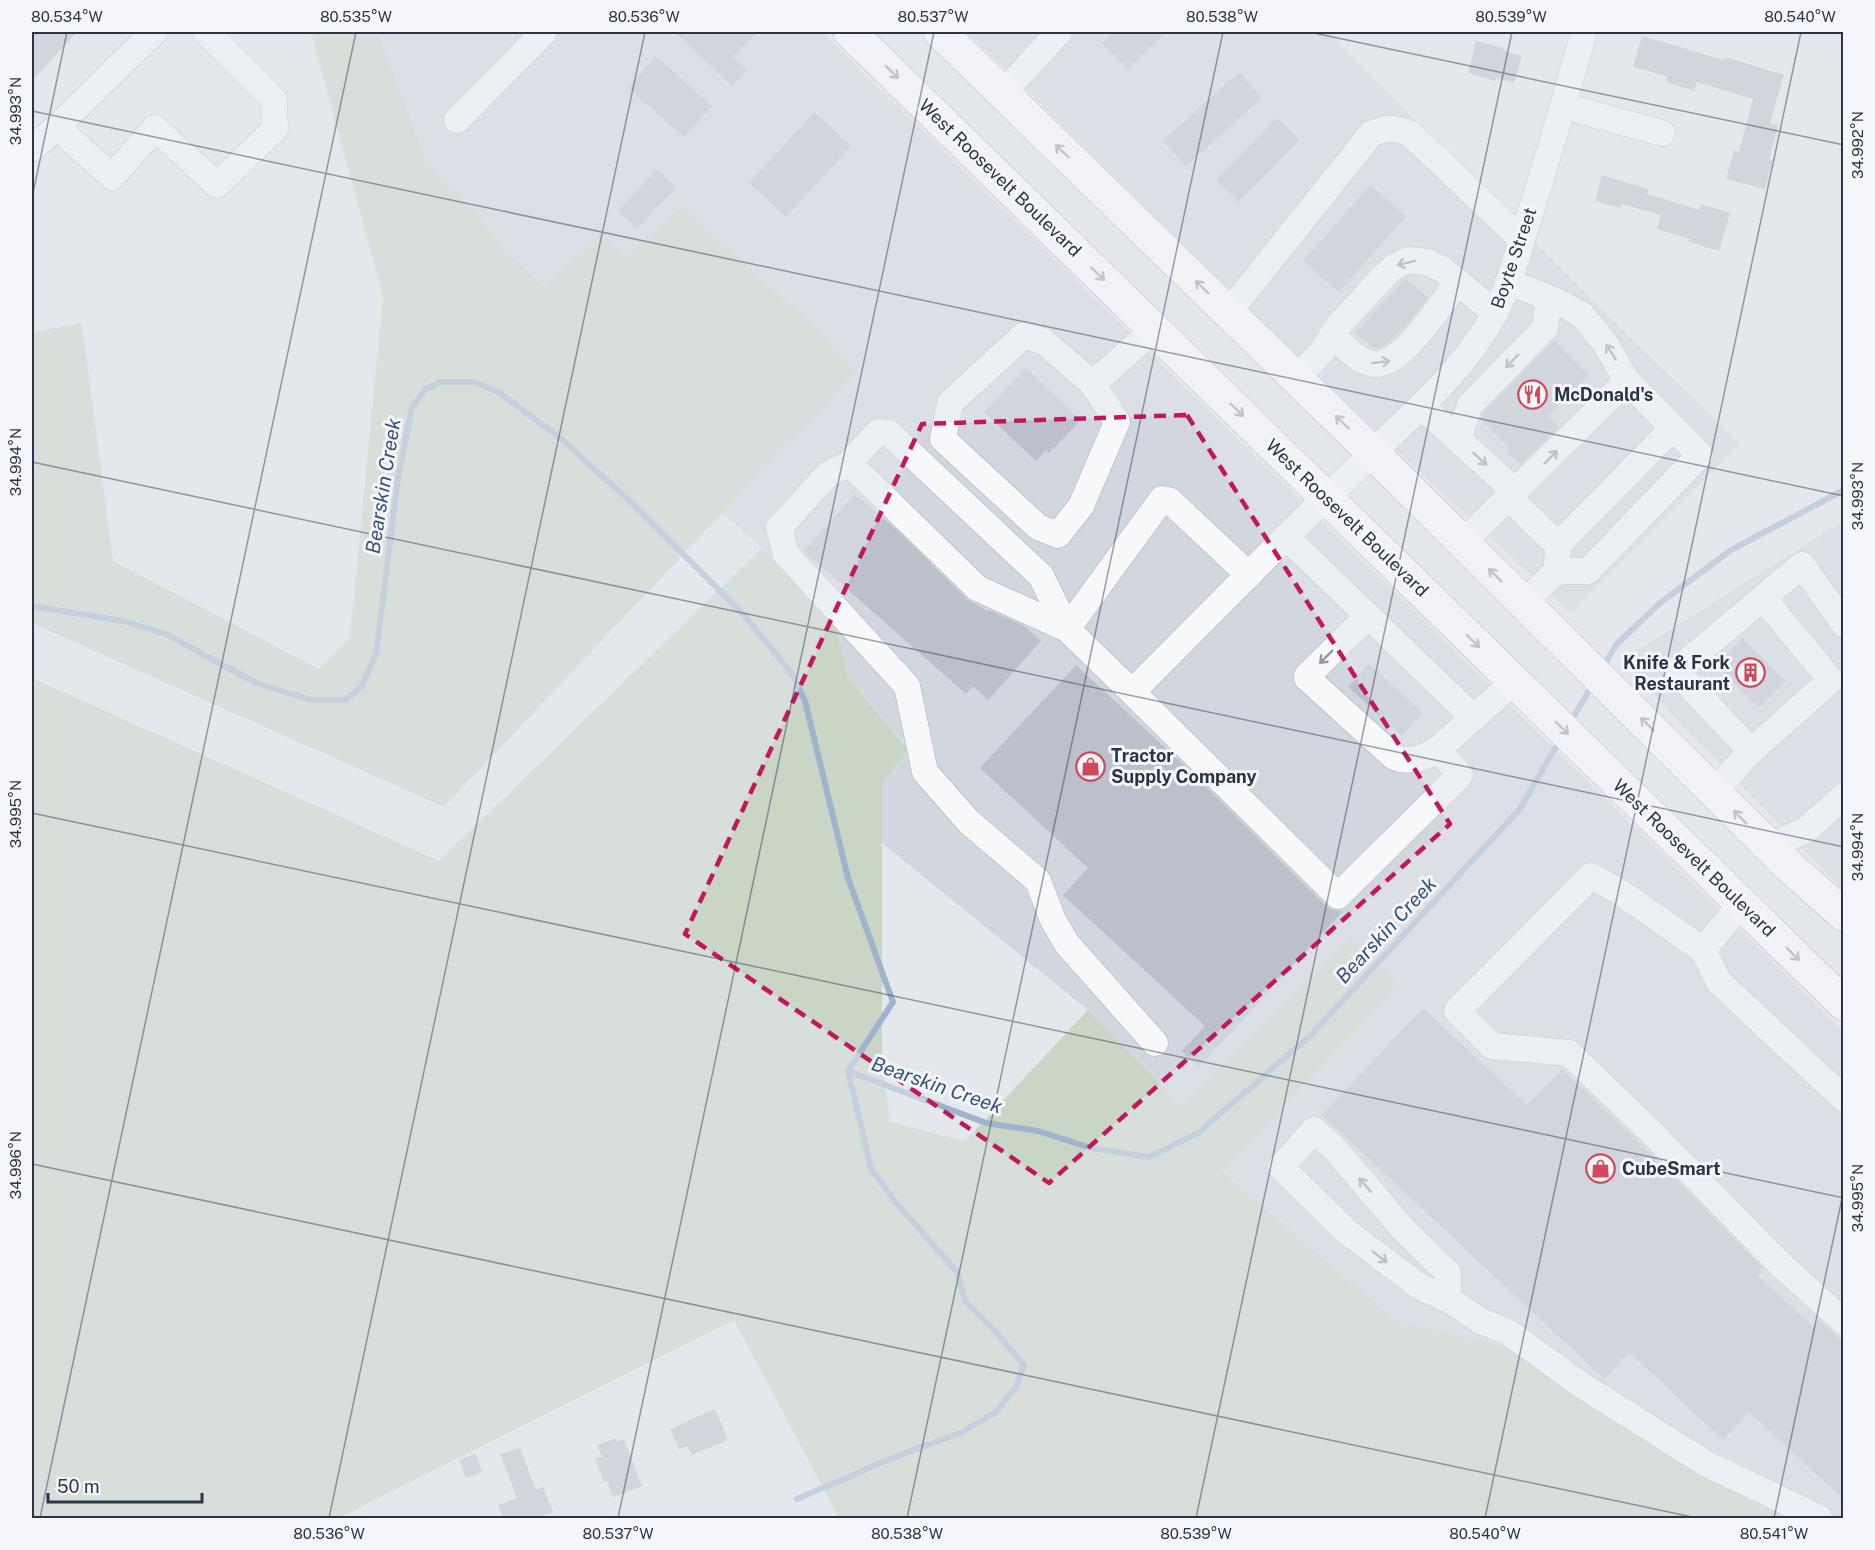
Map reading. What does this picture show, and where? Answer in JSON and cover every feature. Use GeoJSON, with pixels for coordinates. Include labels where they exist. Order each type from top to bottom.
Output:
{"type":"FeatureCollection","features":[{"type":"Feature","properties":{"kind":"highway","name":"West Roosevelt Boulevard"},"geometry":{"type":"LineString","coordinates":[[850,32],[1844,1004]]}},
{"type":"Feature","properties":{"kind":"highway"},"geometry":{"type":"LineString","coordinates":[[940,32],[1373,453],[1780,857],[1844,915]]}},
{"type":"Feature","properties":{"kind":"street"},"geometry":{"type":"LineString","coordinates":[[32,150],[154,32]]}},
{"type":"Feature","properties":{"kind":"street"},"geometry":{"type":"LineString","coordinates":[[57,127],[112,177],[155,128],[217,185],[274,129],[274,100],[206,32]]}},
{"type":"Feature","properties":{"kind":"street"},"geometry":{"type":"LineString","coordinates":[[457,120],[544,32]]}},
{"type":"Feature","properties":{"kind":"street"},"geometry":{"type":"LineString","coordinates":[[1003,93],[1058,32]]}},
{"type":"Feature","properties":{"kind":"street","name":"Boyte Street"},"geometry":{"type":"LineString","coordinates":[[1132,692],[1326,497],[1421,406],[1472,347],[1495,313],[1509,282],[1584,32]]}},
{"type":"Feature","properties":{"kind":"street"},"geometry":{"type":"LineString","coordinates":[[1563,106],[1662,133]]}},
{"type":"Feature","properties":{"kind":"street"},"geometry":{"type":"LineString","coordinates":[[1228,313],[1371,134],[1385,128],[1400,129],[1411,134],[1522,240]]}},
{"type":"Feature","properties":{"kind":"street"},"geometry":{"type":"LineString","coordinates":[[1296,378],[1321,353],[1339,325],[1383,278],[1395,266],[1409,260],[1427,262],[1442,269],[1495,313]]}},
{"type":"Feature","properties":{"kind":"street"},"geometry":{"type":"LineString","coordinates":[[1332,335],[1359,358],[1373,364],[1385,363],[1396,358],[1409,345],[1458,282]]}},
{"type":"Feature","properties":{"kind":"street"},"geometry":{"type":"LineString","coordinates":[[1509,282],[1572,308],[1582,315],[1605,343],[1627,381],[1700,455],[1588,571],[1557,571]]}},
{"type":"Feature","properties":{"kind":"street"},"geometry":{"type":"LineString","coordinates":[[1545,296],[1548,307],[1545,328]]}},
{"type":"Feature","properties":{"kind":"street"},"geometry":{"type":"LineString","coordinates":[[1458,439],[1470,405],[1545,328],[1555,324],[1573,323],[1590,326]]}},
{"type":"Feature","properties":{"kind":"street"},"geometry":{"type":"LineString","coordinates":[[1093,384],[1154,329]]}},
{"type":"Feature","properties":{"kind":"street"},"geometry":{"type":"LineString","coordinates":[[1024,335],[1043,341],[1093,384],[1117,422],[1081,506],[1058,535],[1038,527],[943,439],[950,403],[1024,335]]}},
{"type":"Feature","properties":{"kind":"street"},"geometry":{"type":"LineString","coordinates":[[1463,542],[1627,381]]}},
{"type":"Feature","properties":{"kind":"street"},"geometry":{"type":"LineString","coordinates":[[1421,406],[1458,439],[1558,545]]}},
{"type":"Feature","properties":{"kind":"street"},"geometry":{"type":"LineString","coordinates":[[1530,609],[1557,571],[1558,545],[1673,428]]}},
{"type":"Feature","properties":{"kind":"street"},"geometry":{"type":"LineString","coordinates":[[1066,629],[1042,578],[889,433],[878,432],[854,457],[853,467],[977,588],[1066,629],[1338,896],[1460,775],[1438,749]]}},
{"type":"Feature","properties":{"kind":"street"},"geometry":{"type":"LineString","coordinates":[[852,463],[828,474],[778,528],[786,554],[907,686],[926,772],[969,822],[1038,881],[1053,920],[1067,944],[1155,1043]]}},
{"type":"Feature","properties":{"kind":"street"},"geometry":{"type":"LineString","coordinates":[[1066,629],[1162,500],[1168,500],[1249,575]]}},
{"type":"Feature","properties":{"kind":"street"},"geometry":{"type":"LineString","coordinates":[[1286,537],[1473,718]]}},
{"type":"Feature","properties":{"kind":"street"},"geometry":{"type":"LineString","coordinates":[[1750,751],[1676,671],[1802,565],[1844,624]]}},
{"type":"Feature","properties":{"kind":"street"},"geometry":{"type":"LineString","coordinates":[[1715,791],[1750,751],[1831,680],[1763,598]]}},
{"type":"Feature","properties":{"kind":"street"},"geometry":{"type":"LineString","coordinates":[[1368,616],[1307,678],[1399,760],[1424,757],[1438,749],[1473,718],[1517,685]]}},
{"type":"Feature","properties":{"kind":"street"},"geometry":{"type":"LineString","coordinates":[[1780,857],[1844,796]]}},
{"type":"Feature","properties":{"kind":"street"},"geometry":{"type":"LineString","coordinates":[[1844,1099],[1719,982],[1703,950],[1623,894],[1591,876],[1457,1011],[1492,1046],[1569,1053],[1655,1136],[1772,1257],[1844,1322]]}},
{"type":"Feature","properties":{"kind":"street"},"geometry":{"type":"LineString","coordinates":[[1703,950],[1741,904]]}},
{"type":"Feature","properties":{"kind":"street"},"geometry":{"type":"LineString","coordinates":[[1448,1299],[1448,1273],[1403,1229],[1334,1148],[1314,1131],[1281,1167],[1346,1231],[1420,1287],[1448,1299],[1481,1321],[1508,1332],[1580,1384],[1705,1463],[1819,1518]]}},
{"type":"Feature","properties":{"kind":"highlighted area"},"geometry":{"type":"Polygon","coordinates":[[[1187,415],[1450,824],[1049,1183],[685,934],[922,424],[1187,415]]]}},
{"type":"Feature","properties":{"kind":"shaded area"},"geometry":{"type":"Polygon","coordinates":[[[378,32],[822,32],[1843,1031],[1843,1518],[1781,1518],[1634,1435],[1505,1347],[1394,1319],[1221,1168],[1398,988],[1352,938],[1182,1108],[1088,1010],[882,843],[882,783],[908,748],[849,679],[835,623],[762,548],[722,513],[858,370],[627,255],[599,232],[546,289],[424,160],[378,32]]]}},
{"type":"Feature","properties":{"kind":"shaded area"},"geometry":{"type":"Polygon","coordinates":[[[967,32],[1328,32],[1601,309],[1740,444],[1571,613],[1324,382],[967,32]]]}},
{"type":"Feature","properties":{"kind":"shaded area"},"geometry":{"type":"Polygon","coordinates":[[[1843,521],[1843,890],[1674,717],[1622,660],[1843,521]]]}},
{"type":"Feature","properties":{"kind":"green space"},"geometry":{"type":"Polygon","coordinates":[[[311,32],[378,32],[425,160],[545,289],[600,232],[627,255],[684,205],[858,370],[444,807],[32,623],[32,332],[82,323],[113,561],[319,669],[350,638],[383,296],[311,32]]]}},
{"type":"Feature","properties":{"kind":"green space"},"geometry":{"type":"Polygon","coordinates":[[[762,548],[835,623],[849,679],[908,749],[882,784],[882,1055],[890,1122],[965,1141],[1088,1010],[1182,1107],[1353,937],[1399,987],[1221,1169],[1394,1319],[1505,1347],[1634,1435],[1781,1518],[839,1518],[734,1320],[339,1518],[32,1518],[32,678],[439,861],[762,548]]]}},
{"type":"Feature","properties":{"kind":"building"},"geometry":{"type":"Polygon","coordinates":[[[32,32],[77,32],[32,81],[32,32]]]}},
{"type":"Feature","properties":{"kind":"building"},"geometry":{"type":"Polygon","coordinates":[[[675,32],[757,32],[733,57],[747,70],[732,86],[675,32]]]}},
{"type":"Feature","properties":{"kind":"building"},"geometry":{"type":"Polygon","coordinates":[[[1114,32],[1166,32],[1128,69],[1102,43],[1114,32]]]}},
{"type":"Feature","properties":{"kind":"building"},"geometry":{"type":"Polygon","coordinates":[[[1642,36],[1784,75],[1770,123],[1778,126],[1769,159],[1773,160],[1765,189],[1726,179],[1734,150],[1739,152],[1753,99],[1697,82],[1694,91],[1666,82],[1667,76],[1633,67],[1642,36]]]}},
{"type":"Feature","properties":{"kind":"building"},"geometry":{"type":"Polygon","coordinates":[[[1476,41],[1504,48],[1503,51],[1522,56],[1514,83],[1496,78],[1495,81],[1468,73],[1476,41]]]}},
{"type":"Feature","properties":{"kind":"building"},"geometry":{"type":"Polygon","coordinates":[[[656,56],[712,106],[684,137],[628,88],[656,56]]]}},
{"type":"Feature","properties":{"kind":"building"},"geometry":{"type":"Polygon","coordinates":[[[1239,72],[1262,98],[1186,166],[1163,141],[1239,72]]]}},
{"type":"Feature","properties":{"kind":"building"},"geometry":{"type":"Polygon","coordinates":[[[814,112],[851,146],[786,217],[749,183],[814,112]]]}},
{"type":"Feature","properties":{"kind":"building"},"geometry":{"type":"Polygon","coordinates":[[[1277,118],[1299,140],[1239,202],[1216,180],[1277,118]]]}},
{"type":"Feature","properties":{"kind":"building"},"geometry":{"type":"Polygon","coordinates":[[[657,169],[676,187],[637,229],[618,211],[657,169]]]}},
{"type":"Feature","properties":{"kind":"building"},"geometry":{"type":"Polygon","coordinates":[[[1602,175],[1648,189],[1647,194],[1700,210],[1701,204],[1730,213],[1719,251],[1657,229],[1661,215],[1622,204],[1620,208],[1595,201],[1602,175]]]}},
{"type":"Feature","properties":{"kind":"building"},"geometry":{"type":"Polygon","coordinates":[[[1370,185],[1406,216],[1339,292],[1303,261],[1370,185]]]}},
{"type":"Feature","properties":{"kind":"building"},"geometry":{"type":"Polygon","coordinates":[[[1406,278],[1428,298],[1388,343],[1380,348],[1371,347],[1355,333],[1406,278]]]}},
{"type":"Feature","properties":{"kind":"building","name":"McDonald's"},"geometry":{"type":"Polygon","coordinates":[[[1554,340],[1589,375],[1548,416],[1559,427],[1520,465],[1506,451],[1509,448],[1481,420],[1483,413],[1554,340]]]}},
{"type":"Feature","properties":{"kind":"building"},"geometry":{"type":"Polygon","coordinates":[[[1026,368],[1081,420],[1049,453],[1046,450],[1036,461],[984,412],[1026,368]]]}},
{"type":"Feature","properties":{"kind":"building"},"geometry":{"type":"Polygon","coordinates":[[[855,494],[899,532],[967,599],[987,611],[1024,626],[1041,641],[988,700],[973,686],[966,694],[804,551],[855,494]]]}},
{"type":"Feature","properties":{"kind":"building","name":"Knife & Fork Restaurant"},"geometry":{"type":"Polygon","coordinates":[[[1743,638],[1786,681],[1759,708],[1716,665],[1743,638]]]}},
{"type":"Feature","properties":{"kind":"building"},"geometry":{"type":"Polygon","coordinates":[[[1369,664],[1423,713],[1402,736],[1348,687],[1369,664]]]}},
{"type":"Feature","properties":{"kind":"building"},"geometry":{"type":"Polygon","coordinates":[[[1076,665],[1184,765],[1327,907],[1343,911],[1199,1067],[1182,1051],[1205,1026],[1063,895],[1088,868],[980,768],[1076,665]]]}},
{"type":"Feature","properties":{"kind":"building"},"geometry":{"type":"Polygon","coordinates":[[[1423,1008],[1527,1105],[1562,1069],[1644,1147],[1763,1268],[1757,1275],[1813,1326],[1819,1320],[1844,1343],[1844,1500],[1749,1412],[1723,1440],[1629,1352],[1604,1379],[1322,1115],[1423,1008]]]}},
{"type":"Feature","properties":{"kind":"building"},"geometry":{"type":"Polygon","coordinates":[[[715,1409],[728,1440],[692,1455],[687,1446],[679,1449],[670,1429],[715,1409]]]}},
{"type":"Feature","properties":{"kind":"building"},"geometry":{"type":"Polygon","coordinates":[[[616,1438],[617,1442],[624,1439],[642,1486],[613,1497],[595,1459],[602,1457],[597,1445],[616,1438]]]}},
{"type":"Feature","properties":{"kind":"building"},"geometry":{"type":"Polygon","coordinates":[[[520,1448],[536,1490],[543,1487],[553,1512],[535,1518],[503,1518],[498,1505],[517,1498],[500,1454],[520,1448]]]}},
{"type":"Feature","properties":{"kind":"building"},"geometry":{"type":"Polygon","coordinates":[[[476,1454],[482,1472],[466,1478],[459,1460],[476,1454]]]}},
{"type":"Feature","properties":{"kind":"waterway","name":"Bearskin Creek"},"geometry":{"type":"LineString","coordinates":[[32,606],[123,621],[166,634],[256,683],[311,700],[346,700],[362,686],[376,654],[398,479],[412,407],[425,390],[440,382],[475,382],[500,393],[560,438],[631,502],[744,615],[793,675],[805,701],[848,878],[893,1002],[848,1071],[871,1169],[898,1205],[957,1272],[965,1301],[1024,1365],[1016,1387],[995,1413],[960,1433],[897,1456],[797,1499]]}},
{"type":"Feature","properties":{"kind":"waterway","name":"Bearskin Creek"},"geometry":{"type":"LineString","coordinates":[[1603,667],[1616,645],[1660,603],[1731,550],[1844,490]]}},
{"type":"Feature","properties":{"kind":"waterway","name":"Bearskin Creek"},"geometry":{"type":"LineString","coordinates":[[1571,721],[1593,684]]}},
{"type":"Feature","properties":{"kind":"waterway","name":"Bearskin Creek"},"geometry":{"type":"LineString","coordinates":[[848,1071],[986,1123],[1038,1131],[1091,1148],[1149,1157],[1198,1133],[1310,1036],[1519,810],[1560,740]]}},
{"type":"Feature","properties":{"kind":"place","name":"McDonald's"},"geometry":{"type":"Point","coordinates":[1533,395]}},
{"type":"Feature","properties":{"kind":"place","name":"Knife & Fork Restaurant"},"geometry":{"type":"Point","coordinates":[1751,673]}},
{"type":"Feature","properties":{"kind":"place","name":"Tractor Supply Company"},"geometry":{"type":"Point","coordinates":[1090,766]}},
{"type":"Feature","properties":{"kind":"place","name":"CubeSmart"},"geometry":{"type":"Point","coordinates":[1601,1169]}}]}
